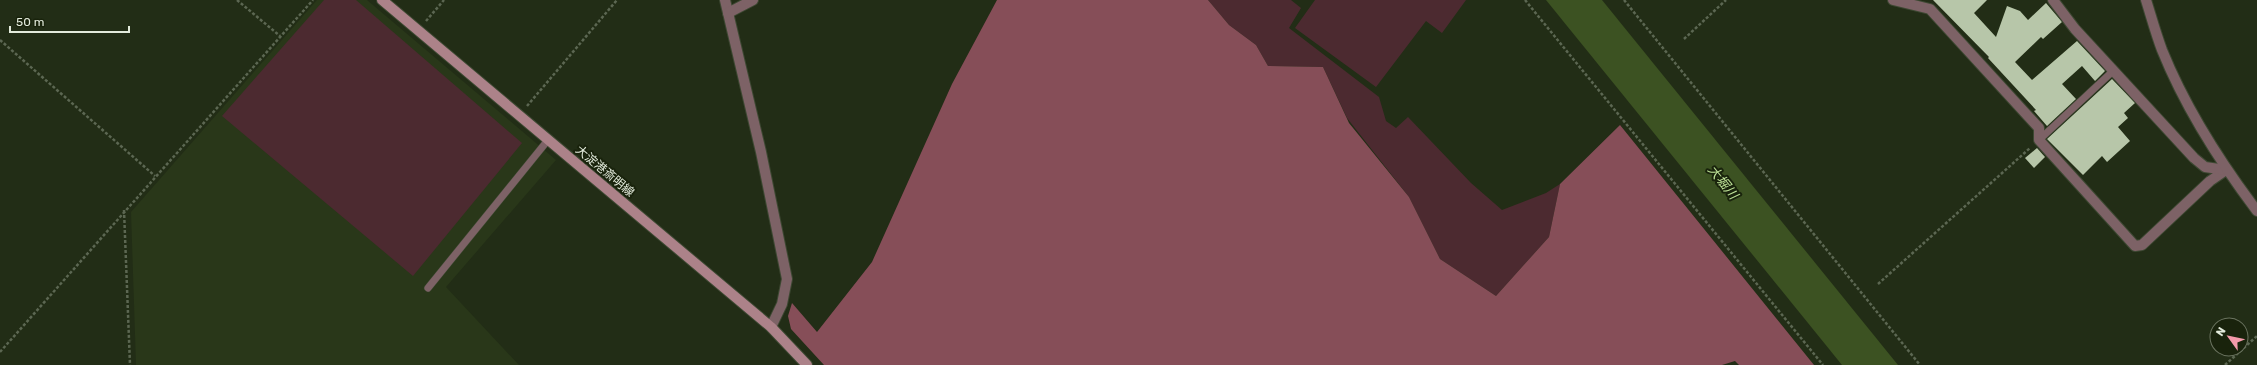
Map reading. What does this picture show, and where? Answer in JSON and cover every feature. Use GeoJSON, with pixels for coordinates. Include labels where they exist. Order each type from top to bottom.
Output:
{"type":"FeatureCollection","features":[{"type":"Feature","properties":{"kind":"main road","name":"大淀港斎明線"},"geometry":{"type":"LineString","coordinates":[[382,0],[771,327],[807,365]]}},
{"type":"Feature","properties":{"kind":"street"},"geometry":{"type":"LineString","coordinates":[[725,0],[761,152],[787,280],[782,304],[771,327]]}},
{"type":"Feature","properties":{"kind":"street"},"geometry":{"type":"LineString","coordinates":[[728,13],[753,0]]}},
{"type":"Feature","properties":{"kind":"street"},"geometry":{"type":"LineString","coordinates":[[1893,0],[1930,9],[2039,128],[2039,140],[2135,246],[2142,245],[2210,181],[2226,170]]}},
{"type":"Feature","properties":{"kind":"street"},"geometry":{"type":"LineString","coordinates":[[2054,0],[2075,29],[2194,158],[2205,167],[2226,170]]}},
{"type":"Feature","properties":{"kind":"street"},"geometry":{"type":"LineString","coordinates":[[2146,0],[2162,50],[2202,129],[2226,170],[2257,211]]}},
{"type":"Feature","properties":{"kind":"lane"},"geometry":{"type":"LineString","coordinates":[[2039,140],[2113,71]]}},
{"type":"Feature","properties":{"kind":"lane"},"geometry":{"type":"LineString","coordinates":[[428,288],[548,140]]}},
{"type":"Feature","properties":{"kind":"path"},"geometry":{"type":"LineString","coordinates":[[237,0],[280,36]]}},
{"type":"Feature","properties":{"kind":"path"},"geometry":{"type":"LineString","coordinates":[[0,352],[154,176],[313,0]]}},
{"type":"Feature","properties":{"kind":"path"},"geometry":{"type":"LineString","coordinates":[[418,30],[444,0]]}},
{"type":"Feature","properties":{"kind":"path"},"geometry":{"type":"LineString","coordinates":[[519,115],[617,0]]}},
{"type":"Feature","properties":{"kind":"path"},"geometry":{"type":"LineString","coordinates":[[1525,0],[1822,365]]}},
{"type":"Feature","properties":{"kind":"path"},"geometry":{"type":"LineString","coordinates":[[1624,0],[1920,365]]}},
{"type":"Feature","properties":{"kind":"path"},"geometry":{"type":"LineString","coordinates":[[1684,39],[1726,0]]}},
{"type":"Feature","properties":{"kind":"path"},"geometry":{"type":"LineString","coordinates":[[0,40],[154,176]]}},
{"type":"Feature","properties":{"kind":"path"},"geometry":{"type":"LineString","coordinates":[[1878,284],[2039,140]]}},
{"type":"Feature","properties":{"kind":"path"},"geometry":{"type":"LineString","coordinates":[[124,210],[130,365]]}},
{"type":"Feature","properties":{"kind":"path"},"geometry":{"type":"LineString","coordinates":[[2225,365],[2257,336]]}},
{"type":"Feature","properties":{"kind":"shaded area"},"geometry":{"type":"Polygon","coordinates":[[[317,0],[367,0],[556,160],[446,287],[519,365],[136,365],[131,212],[317,0]]]}},
{"type":"Feature","properties":{"kind":"shaded area"},"geometry":{"type":"Polygon","coordinates":[[[324,0],[356,0],[522,143],[413,276],[222,116],[324,0]]]}},
{"type":"Feature","properties":{"kind":"shaded area"},"geometry":{"type":"Polygon","coordinates":[[[997,0],[1208,0],[1229,25],[1256,45],[1268,66],[1323,67],[1349,123],[1409,197],[1440,259],[1496,296],[1549,237],[1560,184],[1620,125],[1814,365],[1739,365],[1735,361],[1722,365],[824,365],[791,329],[788,316],[792,303],[817,332],[872,262],[952,84],[997,0]]]}},
{"type":"Feature","properties":{"kind":"shaded area"},"geometry":{"type":"Polygon","coordinates":[[[1208,0],[1291,0],[1301,8],[1289,28],[1379,97],[1386,121],[1396,128],[1408,117],[1471,183],[1502,210],[1546,193],[1560,184],[1549,237],[1496,296],[1440,259],[1409,197],[1347,118],[1323,67],[1268,66],[1256,45],[1229,25],[1208,0]]]}},
{"type":"Feature","properties":{"kind":"shaded area"},"geometry":{"type":"Polygon","coordinates":[[[1315,0],[1466,0],[1442,33],[1426,21],[1376,87],[1295,28],[1315,0]]]}},
{"type":"Feature","properties":{"kind":"water","name":"大堀川"},"geometry":{"type":"Polygon","coordinates":[[[1546,0],[1602,0],[1898,365],[1842,365],[1546,0]]]}},
{"type":"Feature","properties":{"kind":"building"},"geometry":{"type":"Polygon","coordinates":[[[1933,0],[1987,0],[1974,13],[1996,37],[2007,6],[2020,11],[2028,20],[2046,3],[2062,22],[2043,39],[2041,37],[2015,62],[2032,80],[2077,41],[2105,71],[2095,81],[2082,66],[2062,84],[2076,99],[2047,126],[2034,111],[2036,110],[1988,58],[1989,57],[1933,0]]]}},
{"type":"Feature","properties":{"kind":"building"},"geometry":{"type":"Polygon","coordinates":[[[2112,79],[2135,103],[2124,113],[2128,118],[2118,127],[2130,141],[2107,162],[2102,156],[2083,175],[2047,139],[2112,79]]]}},
{"type":"Feature","properties":{"kind":"building"},"geometry":{"type":"Polygon","coordinates":[[[2037,148],[2045,157],[2034,168],[2025,158],[2037,148]]]}}]}
